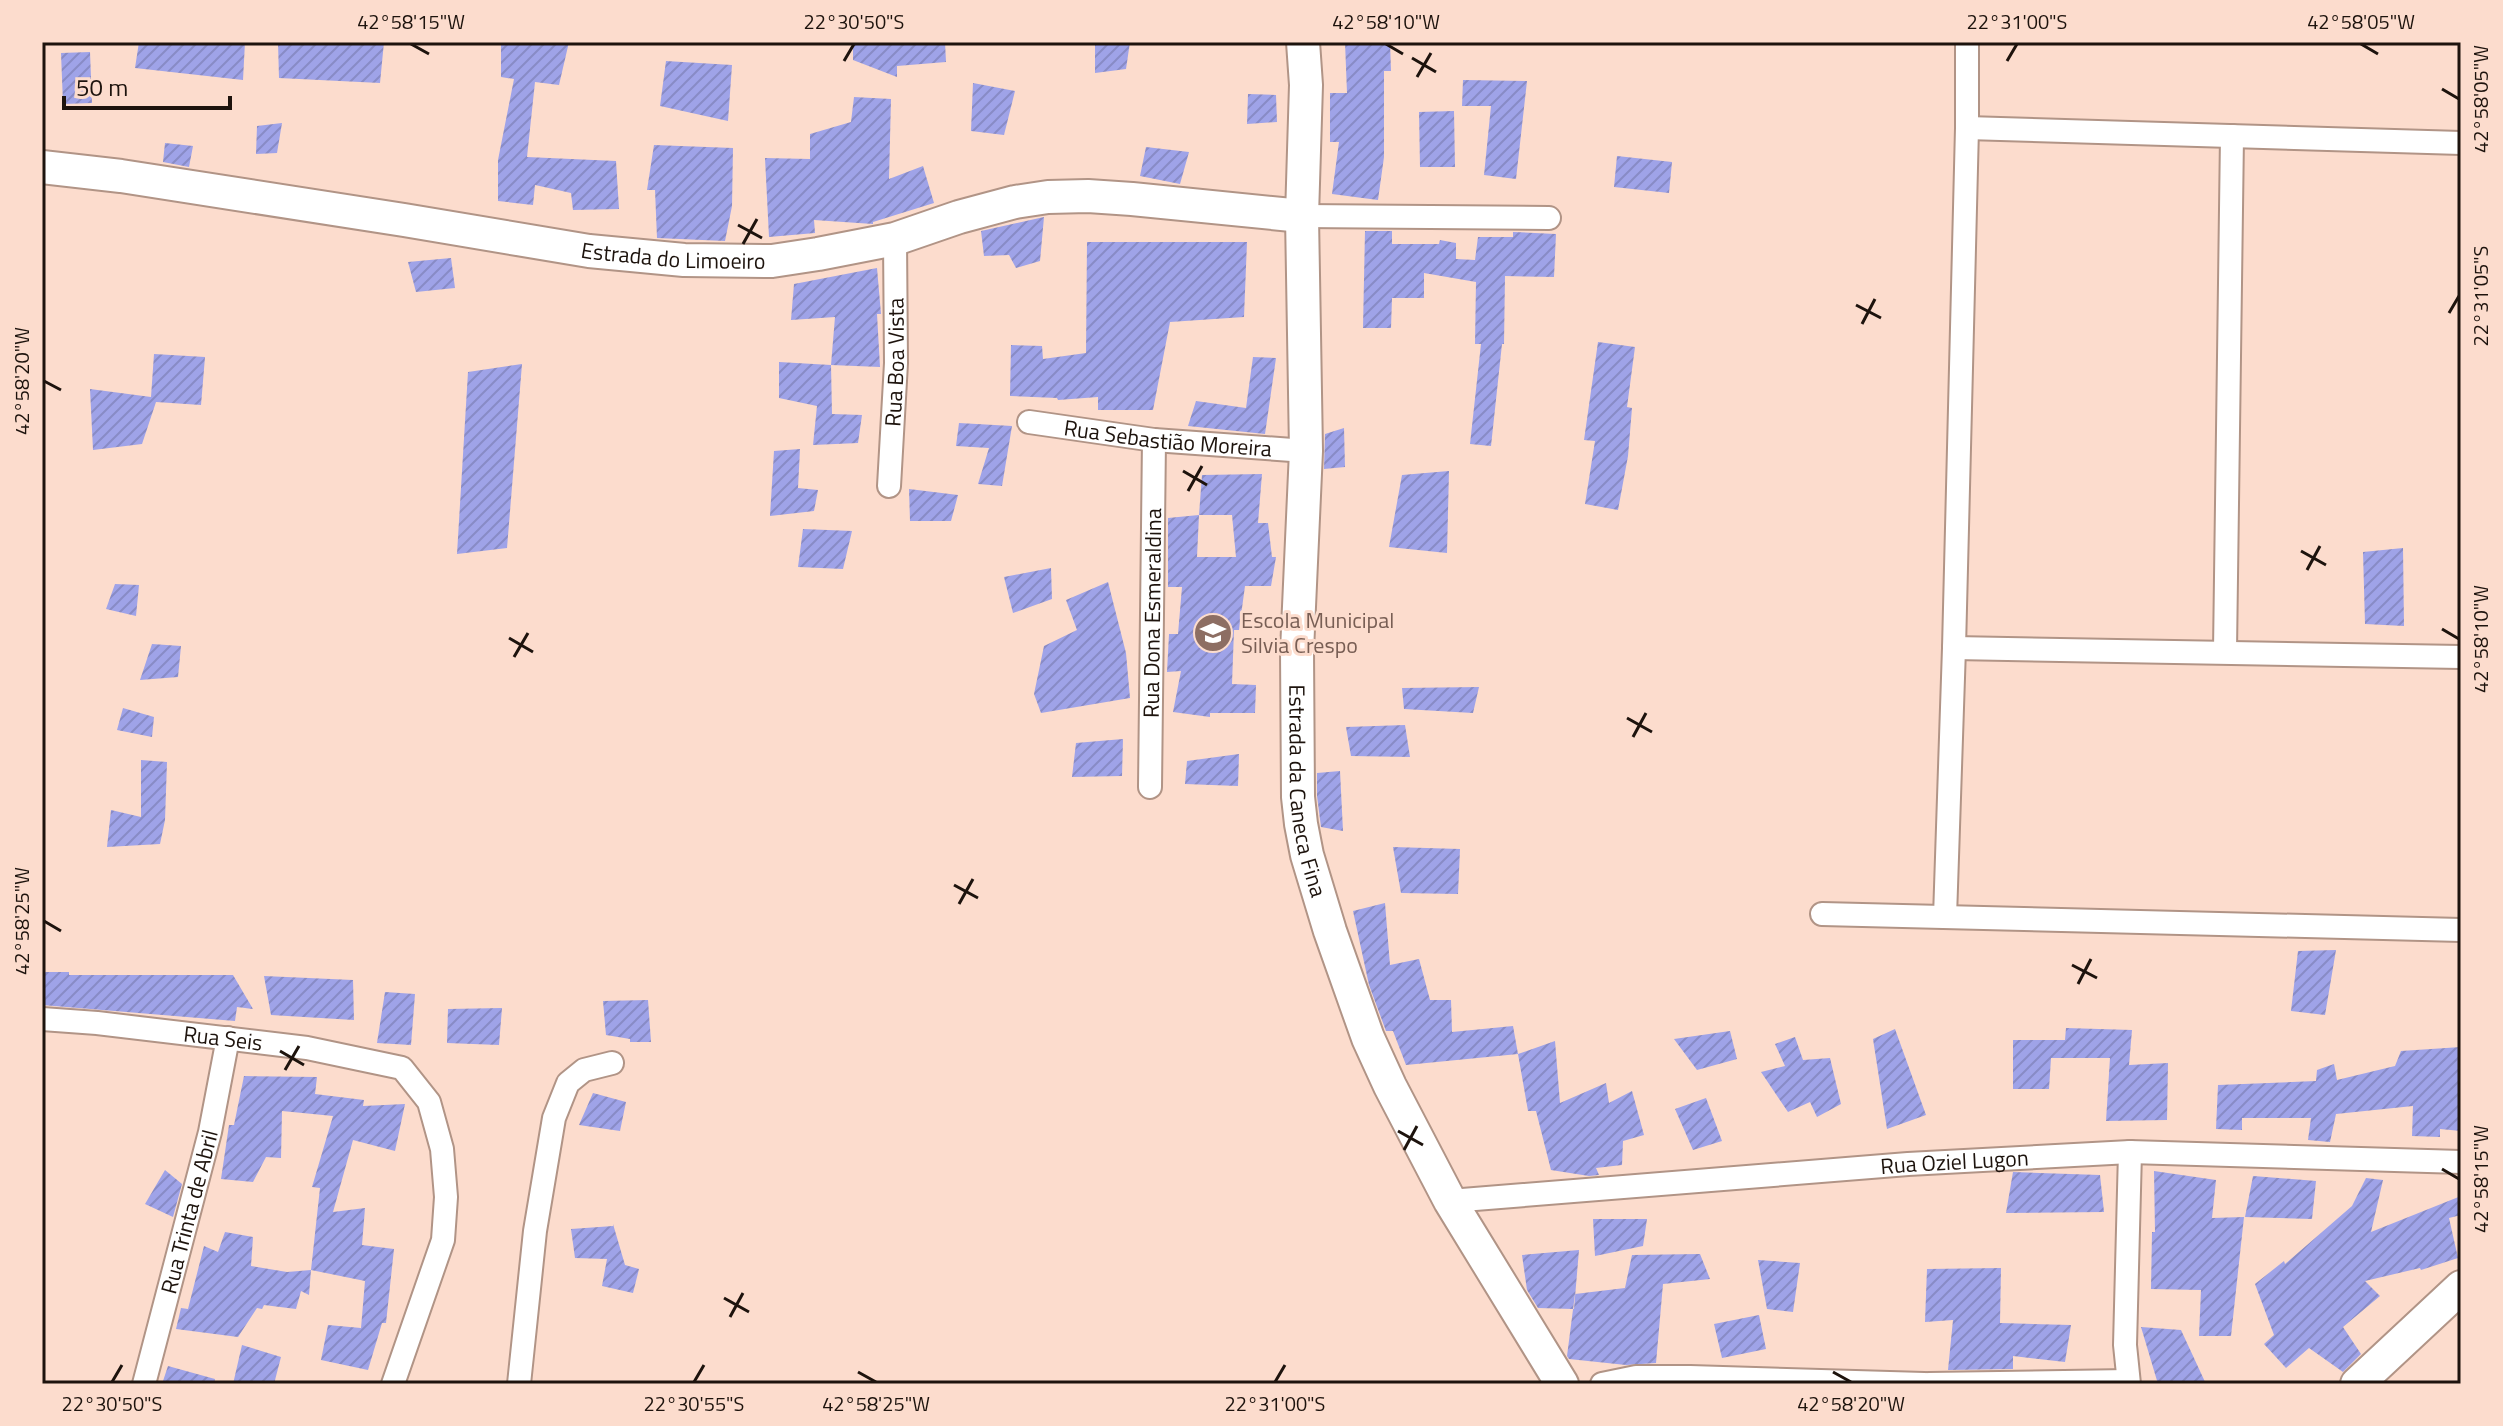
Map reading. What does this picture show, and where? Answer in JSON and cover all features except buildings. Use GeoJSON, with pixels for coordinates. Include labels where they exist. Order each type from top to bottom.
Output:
{"type":"FeatureCollection","features":[{"type":"Feature","properties":{"kind":"street","name":"Estrada da Caneca Fina"},"geometry":{"type":"LineString","coordinates":[[1303,42],[1306,85],[1302,216],[1306,451],[1297,651],[1301,824],[1330,931],[1368,1038],[1390,1086],[1450,1201],[1562,1384]]}},
{"type":"Feature","properties":{"kind":"street"},"geometry":{"type":"LineString","coordinates":[[1945,917],[1967,42]]}},
{"type":"Feature","properties":{"kind":"street"},"geometry":{"type":"LineString","coordinates":[[1967,128],[2461,143]]}},
{"type":"Feature","properties":{"kind":"street"},"geometry":{"type":"LineString","coordinates":[[2225,651],[2232,136]]}},
{"type":"Feature","properties":{"kind":"street","name":"Estrada do Limoeiro"},"geometry":{"type":"LineString","coordinates":[[42,167],[121,176],[589,251],[684,260],[772,261],[895,239],[959,217],[1048,197],[1132,199],[1302,216]]}},
{"type":"Feature","properties":{"kind":"street"},"geometry":{"type":"LineString","coordinates":[[1302,216],[1549,218]]}},
{"type":"Feature","properties":{"kind":"street","name":"Rua Boa Vista"},"geometry":{"type":"LineString","coordinates":[[889,486],[896,363],[895,239]]}},
{"type":"Feature","properties":{"kind":"street","name":"Rua Sebastião Moreira"},"geometry":{"type":"LineString","coordinates":[[1029,422],[1154,440],[1306,451]]}},
{"type":"Feature","properties":{"kind":"street","name":"Rua Dona Esmeraldina"},"geometry":{"type":"LineString","coordinates":[[1150,787],[1154,440]]}},
{"type":"Feature","properties":{"kind":"street"},"geometry":{"type":"LineString","coordinates":[[1954,648],[2461,657]]}},
{"type":"Feature","properties":{"kind":"street"},"geometry":{"type":"LineString","coordinates":[[1822,914],[2461,930]]}},
{"type":"Feature","properties":{"kind":"street","name":"Rua Seis"},"geometry":{"type":"LineString","coordinates":[[42,1019],[307,1048],[402,1068],[429,1102],[442,1149],[446,1197],[443,1240],[393,1384]]}},
{"type":"Feature","properties":{"kind":"street","name":"Rua Trinta de Abril"},"geometry":{"type":"LineString","coordinates":[[144,1384],[210,1132],[228,1038]]}},
{"type":"Feature","properties":{"kind":"street"},"geometry":{"type":"LineString","coordinates":[[519,1384],[535,1231],[554,1118],[568,1083],[584,1070],[612,1063]]}},
{"type":"Feature","properties":{"kind":"street"},"geometry":{"type":"LineString","coordinates":[[1602,1384],[1636,1377],[1927,1384],[2128,1382],[2125,1345],[2130,1152]]}},
{"type":"Feature","properties":{"kind":"street","name":"Rua Oziel Lugon"},"geometry":{"type":"LineString","coordinates":[[1450,1201],[1908,1164],[2130,1152],[2461,1162]]}},
{"type":"Feature","properties":{"kind":"street"},"geometry":{"type":"LineString","coordinates":[[2357,1384],[2461,1287]]}},
{"type":"Feature","properties":{"kind":"place","name":"Escola Municipal Silvia Crespo"},"geometry":{"type":"Point","coordinates":[1213,633]}}]}
